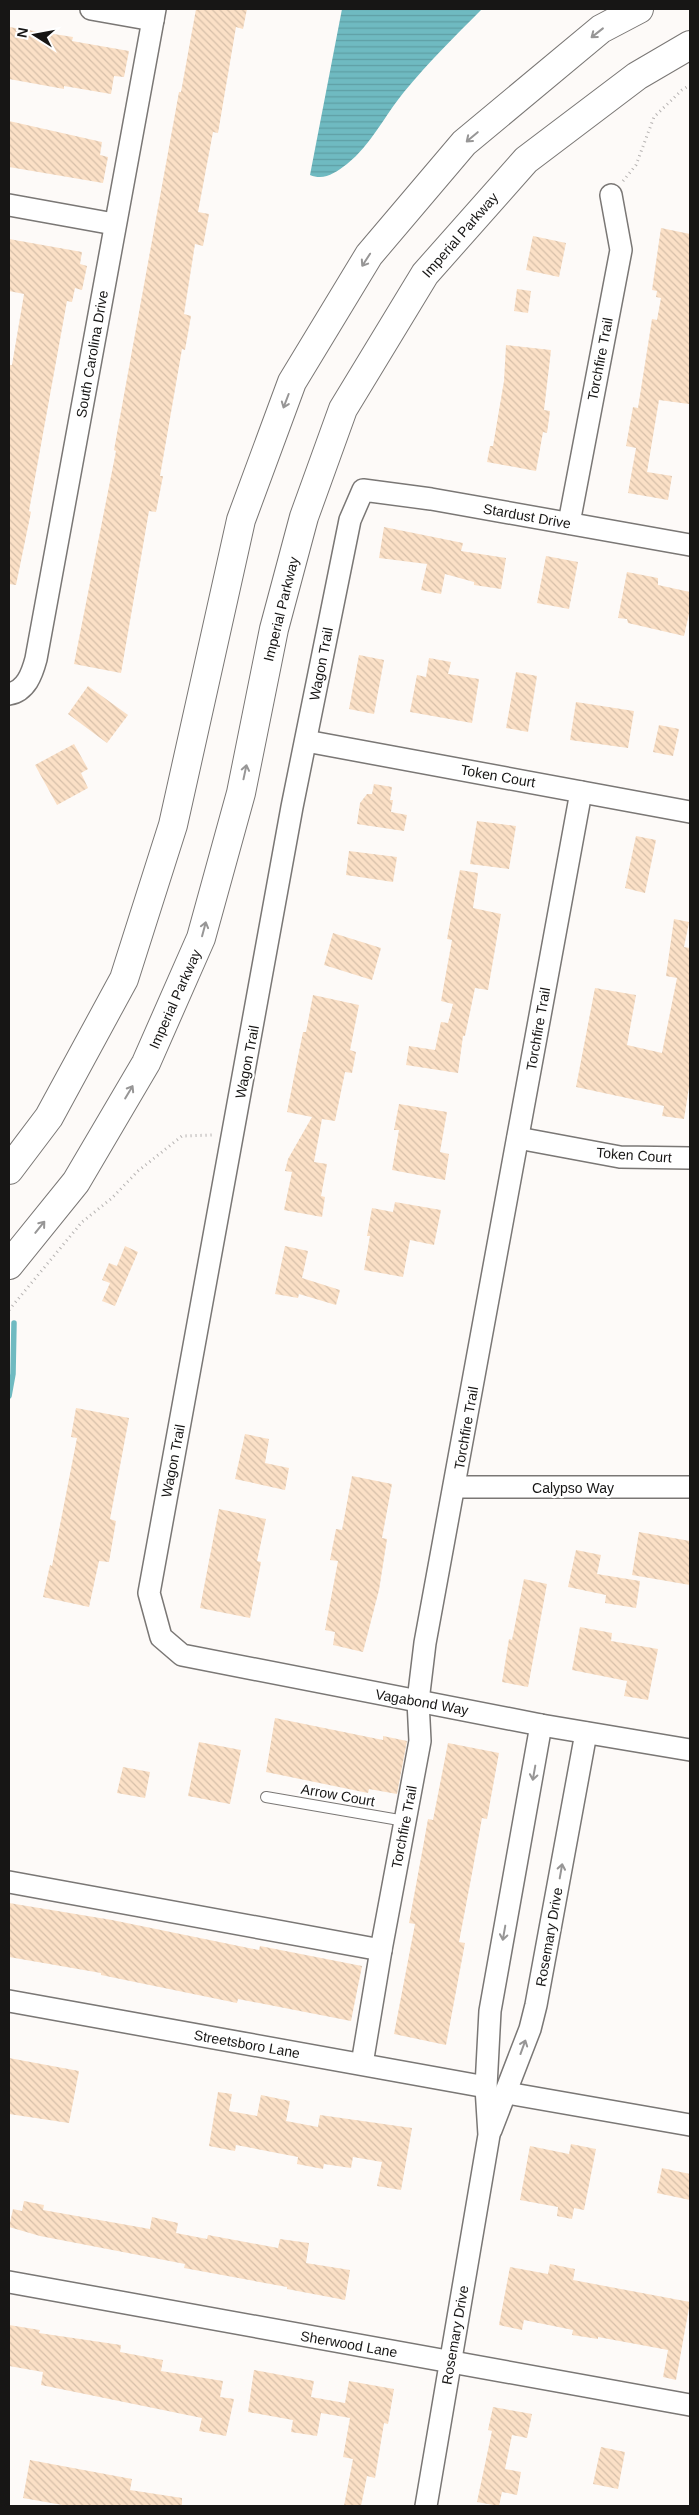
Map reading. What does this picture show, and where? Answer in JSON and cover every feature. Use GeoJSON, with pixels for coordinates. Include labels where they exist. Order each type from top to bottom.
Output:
{"type":"FeatureCollection","features":[{"type":"Feature","properties":{"kind":"main road"},"geometry":{"type":"LineString","coordinates":[[9,1170],[49,1116],[124,979],[173,825],[241,520],[292,382],[368,255],[464,143],[601,29],[639,9]]}},
{"type":"Feature","properties":{"kind":"main road","name":"Imperial Parkway"},"geometry":{"type":"LineString","coordinates":[[9,1265],[76,1182],[131,1089],[146,1063],[201,938],[241,793],[274,629],[304,517],[343,409],[425,274],[526,160],[637,76],[690,45]]}},
{"type":"Feature","properties":{"kind":"street"},"geometry":{"type":"LineString","coordinates":[[91,9],[154,14]]}},
{"type":"Feature","properties":{"kind":"street","name":"South Carolina Drive"},"geometry":{"type":"LineString","coordinates":[[13,693],[30,678],[36,659],[114,224],[134,129],[154,14]]}},
{"type":"Feature","properties":{"kind":"street","name":"Torchfire Trail"},"geometry":{"type":"LineString","coordinates":[[569,523],[621,250],[611,195]]}},
{"type":"Feature","properties":{"kind":"street"},"geometry":{"type":"LineString","coordinates":[[9,205],[114,224]]}},
{"type":"Feature","properties":{"kind":"street","name":"Stardust Drive"},"geometry":{"type":"LineString","coordinates":[[363,490],[569,523],[690,545]]}},
{"type":"Feature","properties":{"kind":"street","name":"Wagon Trail"},"geometry":{"type":"LineString","coordinates":[[161,1637],[149,1593],[306,741],[350,520],[363,490]]}},
{"type":"Feature","properties":{"kind":"street","name":"Token Court"},"geometry":{"type":"LineString","coordinates":[[306,741],[690,812]]}},
{"type":"Feature","properties":{"kind":"street","name":"Torchfire Trail"},"geometry":{"type":"LineString","coordinates":[[362,2064],[380,1950],[420,1741],[418,1701],[426,1643],[580,792]]}},
{"type":"Feature","properties":{"kind":"street","name":"Token Court"},"geometry":{"type":"LineString","coordinates":[[518,1138],[620,1157],[690,1158]]}},
{"type":"Feature","properties":{"kind":"street","name":"Calypso Way"},"geometry":{"type":"LineString","coordinates":[[455,1487],[690,1487]]}},
{"type":"Feature","properties":{"kind":"street","name":"Vagabond Way"},"geometry":{"type":"LineString","coordinates":[[161,1637],[182,1656],[541,1725],[690,1750]]}},
{"type":"Feature","properties":{"kind":"street","name":"Rosemary Drive"},"geometry":{"type":"LineString","coordinates":[[426,2506],[489,2135],[486,2087],[490,2011],[541,1725]]}},
{"type":"Feature","properties":{"kind":"street","name":"Rosemary Drive"},"geometry":{"type":"LineString","coordinates":[[489,2135],[507,2093],[536,2005],[586,1733]]}},
{"type":"Feature","properties":{"kind":"street"},"geometry":{"type":"LineString","coordinates":[[9,1882],[380,1950]]}},
{"type":"Feature","properties":{"kind":"street","name":"Streetsboro Lane"},"geometry":{"type":"LineString","coordinates":[[9,2001],[486,2087]]}},
{"type":"Feature","properties":{"kind":"street"},"geometry":{"type":"LineString","coordinates":[[507,2093],[690,2125]]}},
{"type":"Feature","properties":{"kind":"street","name":"Sherwood Lane"},"geometry":{"type":"LineString","coordinates":[[9,2282],[690,2405]]}},
{"type":"Feature","properties":{"kind":"lane","name":"Arrow Court"},"geometry":{"type":"LineString","coordinates":[[266,1797],[405,1821]]}},
{"type":"Feature","properties":{"kind":"path"},"geometry":{"type":"LineString","coordinates":[[611,195],[636,165],[654,117],[682,90],[690,85]]}},
{"type":"Feature","properties":{"kind":"path"},"geometry":{"type":"LineString","coordinates":[[9,1310],[82,1222],[182,1136],[233,1135]]}},
{"type":"Feature","properties":{"kind":"water"},"geometry":{"type":"Polygon","coordinates":[[[342,9],[482,9],[413,81],[371,139],[356,156],[334,173],[325,177],[315,177],[310,175],[342,9]]]}},
{"type":"Feature","properties":{"kind":"building"},"geometry":{"type":"Polygon","coordinates":[[[196,9],[247,9],[243,29],[236,27],[218,133],[213,132],[198,212],[209,214],[203,246],[195,244],[184,314],[191,316],[185,350],[182,349],[160,476],[163,476],[156,512],[149,511],[121,673],[74,664],[116,451],[114,450],[179,92],[181,92],[196,9]]]}},
{"type":"Feature","properties":{"kind":"building"},"geometry":{"type":"Polygon","coordinates":[[[9,27],[73,37],[72,41],[129,51],[124,77],[114,76],[111,94],[64,86],[64,89],[9,79],[9,27]]]}},
{"type":"Feature","properties":{"kind":"building"},"geometry":{"type":"Polygon","coordinates":[[[9,121],[102,142],[100,155],[108,157],[103,183],[9,167],[9,121]]]}},
{"type":"Feature","properties":{"kind":"building"},"geometry":{"type":"Polygon","coordinates":[[[661,228],[690,234],[689,404],[659,400],[647,472],[672,476],[668,500],[628,493],[636,448],[626,446],[633,407],[638,408],[652,319],[657,320],[661,298],[656,297],[657,291],[652,290],[661,228]]]}},
{"type":"Feature","properties":{"kind":"building"},"geometry":{"type":"Polygon","coordinates":[[[533,236],[566,243],[559,277],[526,270],[533,236]]]}},
{"type":"Feature","properties":{"kind":"building"},"geometry":{"type":"Polygon","coordinates":[[[9,239],[82,252],[80,264],[87,266],[82,290],[75,288],[72,302],[67,301],[29,511],[31,512],[16,585],[9,584],[9,365],[12,365],[24,294],[9,291],[9,239]]]}},
{"type":"Feature","properties":{"kind":"building"},"geometry":{"type":"Polygon","coordinates":[[[517,289],[531,291],[528,313],[514,311],[517,289]]]}},
{"type":"Feature","properties":{"kind":"building"},"geometry":{"type":"Polygon","coordinates":[[[506,345],[551,350],[544,410],[550,411],[547,433],[543,432],[536,471],[487,462],[490,446],[493,446],[504,381],[506,345]]]}},
{"type":"Feature","properties":{"kind":"building"},"geometry":{"type":"Polygon","coordinates":[[[384,527],[463,543],[461,551],[506,558],[501,589],[474,585],[474,582],[445,574],[441,594],[421,590],[427,564],[379,558],[384,527]]]}},
{"type":"Feature","properties":{"kind":"building"},"geometry":{"type":"Polygon","coordinates":[[[546,556],[578,562],[569,609],[537,603],[546,556]]]}},
{"type":"Feature","properties":{"kind":"building"},"geometry":{"type":"Polygon","coordinates":[[[627,572],[658,578],[658,585],[690,592],[690,609],[684,636],[628,623],[627,619],[618,618],[627,572]]]}},
{"type":"Feature","properties":{"kind":"building"},"geometry":{"type":"Polygon","coordinates":[[[359,655],[384,660],[374,714],[349,709],[359,655]]]}},
{"type":"Feature","properties":{"kind":"building"},"geometry":{"type":"Polygon","coordinates":[[[429,658],[451,662],[448,674],[479,679],[472,723],[410,712],[417,675],[426,677],[429,658]]]}},
{"type":"Feature","properties":{"kind":"building"},"geometry":{"type":"Polygon","coordinates":[[[516,672],[537,676],[528,732],[506,728],[516,672]]]}},
{"type":"Feature","properties":{"kind":"building"},"geometry":{"type":"Polygon","coordinates":[[[88,686],[128,715],[107,743],[68,714],[88,686]]]}},
{"type":"Feature","properties":{"kind":"building"},"geometry":{"type":"Polygon","coordinates":[[[576,702],[634,711],[628,748],[570,740],[576,702]]]}},
{"type":"Feature","properties":{"kind":"building"},"geometry":{"type":"Polygon","coordinates":[[[659,725],[679,729],[673,756],[653,752],[659,725]]]}},
{"type":"Feature","properties":{"kind":"building"},"geometry":{"type":"Polygon","coordinates":[[[74,744],[88,769],[81,773],[88,788],[57,805],[35,765],[74,744]]]}},
{"type":"Feature","properties":{"kind":"building"},"geometry":{"type":"Polygon","coordinates":[[[374,784],[392,787],[390,800],[393,800],[391,812],[407,815],[404,831],[357,824],[360,803],[367,794],[372,794],[374,784]]]}},
{"type":"Feature","properties":{"kind":"building"},"geometry":{"type":"Polygon","coordinates":[[[477,821],[516,826],[509,869],[470,864],[477,821]]]}},
{"type":"Feature","properties":{"kind":"building"},"geometry":{"type":"Polygon","coordinates":[[[636,836],[656,840],[645,893],[625,888],[636,836]]]}},
{"type":"Feature","properties":{"kind":"building"},"geometry":{"type":"Polygon","coordinates":[[[349,851],[397,857],[393,882],[346,875],[349,851]]]}},
{"type":"Feature","properties":{"kind":"building"},"geometry":{"type":"Polygon","coordinates":[[[460,870],[478,873],[473,908],[501,914],[488,990],[475,988],[465,1036],[463,1036],[458,1073],[406,1065],[409,1046],[435,1050],[441,1022],[448,1023],[453,1004],[441,1001],[452,940],[447,939],[460,870]]]}},
{"type":"Feature","properties":{"kind":"building"},"geometry":{"type":"Polygon","coordinates":[[[674,919],[689,922],[684,947],[690,948],[690,1081],[684,1119],[662,1116],[664,1106],[576,1087],[595,988],[636,995],[627,1045],[662,1053],[677,978],[666,976],[674,919]]]}},
{"type":"Feature","properties":{"kind":"building"},"geometry":{"type":"Polygon","coordinates":[[[333,933],[381,948],[372,980],[324,965],[333,933]]]}},
{"type":"Feature","properties":{"kind":"building"},"geometry":{"type":"Polygon","coordinates":[[[313,995],[359,1005],[350,1050],[356,1052],[352,1073],[345,1072],[335,1121],[322,1119],[314,1162],[327,1164],[321,1196],[325,1197],[322,1217],[284,1210],[292,1172],[285,1171],[288,1159],[312,1117],[287,1112],[303,1032],[306,1032],[313,995]]]}},
{"type":"Feature","properties":{"kind":"building"},"geometry":{"type":"Polygon","coordinates":[[[399,1104],[447,1112],[440,1152],[449,1154],[445,1180],[392,1170],[399,1130],[394,1130],[399,1104]]]}},
{"type":"Feature","properties":{"kind":"building"},"geometry":{"type":"Polygon","coordinates":[[[395,1202],[441,1210],[434,1245],[410,1240],[403,1277],[364,1270],[370,1236],[367,1236],[372,1208],[393,1212],[395,1202]]]}},
{"type":"Feature","properties":{"kind":"building"},"geometry":{"type":"Polygon","coordinates":[[[125,1246],[138,1252],[115,1306],[102,1301],[110,1283],[102,1280],[109,1263],[117,1266],[125,1246]]]}},
{"type":"Feature","properties":{"kind":"building"},"geometry":{"type":"Polygon","coordinates":[[[285,1246],[308,1251],[302,1278],[340,1290],[336,1305],[299,1294],[298,1298],[275,1294],[285,1246]]]}},
{"type":"Feature","properties":{"kind":"building"},"geometry":{"type":"Polygon","coordinates":[[[76,1408],[129,1418],[110,1519],[116,1521],[109,1562],[99,1561],[89,1607],[43,1597],[50,1565],[52,1566],[77,1438],[71,1437],[76,1408]]]}},
{"type":"Feature","properties":{"kind":"building"},"geometry":{"type":"Polygon","coordinates":[[[245,1434],[269,1439],[265,1463],[289,1468],[285,1490],[235,1479],[245,1434]]]}},
{"type":"Feature","properties":{"kind":"building"},"geometry":{"type":"Polygon","coordinates":[[[352,1476],[392,1484],[382,1538],[387,1539],[379,1590],[363,1652],[333,1645],[335,1632],[325,1630],[338,1561],[330,1560],[336,1529],[342,1530],[352,1476]]]}},
{"type":"Feature","properties":{"kind":"building"},"geometry":{"type":"Polygon","coordinates":[[[219,1509],[266,1519],[257,1561],[261,1562],[250,1618],[200,1608],[219,1509]]]}},
{"type":"Feature","properties":{"kind":"building"},"geometry":{"type":"Polygon","coordinates":[[[639,1532],[690,1541],[690,1585],[632,1575],[639,1532]]]}},
{"type":"Feature","properties":{"kind":"building"},"geometry":{"type":"Polygon","coordinates":[[[576,1550],[601,1555],[597,1574],[640,1581],[636,1608],[605,1603],[606,1595],[568,1587],[576,1550]]]}},
{"type":"Feature","properties":{"kind":"building"},"geometry":{"type":"Polygon","coordinates":[[[524,1579],[547,1584],[528,1687],[502,1682],[509,1639],[512,1640],[524,1579]]]}},
{"type":"Feature","properties":{"kind":"building"},"geometry":{"type":"Polygon","coordinates":[[[580,1627],[612,1633],[611,1641],[658,1649],[648,1700],[624,1696],[627,1681],[572,1670],[580,1627]]]}},
{"type":"Feature","properties":{"kind":"building"},"geometry":{"type":"Polygon","coordinates":[[[275,1718],[383,1740],[383,1736],[407,1741],[397,1794],[369,1789],[368,1793],[266,1772],[275,1718]]]}},
{"type":"Feature","properties":{"kind":"building"},"geometry":{"type":"Polygon","coordinates":[[[199,1742],[241,1750],[230,1804],[188,1796],[199,1742]]]}},
{"type":"Feature","properties":{"kind":"building"},"geometry":{"type":"Polygon","coordinates":[[[448,1743],[499,1753],[487,1819],[482,1818],[459,1942],[465,1943],[446,2045],[394,2034],[415,1924],[409,1923],[428,1819],[433,1820],[448,1743]]]}},
{"type":"Feature","properties":{"kind":"building"},"geometry":{"type":"Polygon","coordinates":[[[123,1767],[150,1772],[145,1798],[117,1793],[123,1767]]]}},
{"type":"Feature","properties":{"kind":"building"},"geometry":{"type":"Polygon","coordinates":[[[9,1903],[112,1920],[259,1950],[260,1946],[362,1966],[351,2021],[238,1999],[237,2003],[101,1975],[101,1973],[9,1957],[9,1903]]]}},
{"type":"Feature","properties":{"kind":"building"},"geometry":{"type":"Polygon","coordinates":[[[9,2058],[79,2071],[69,2123],[9,2114],[9,2058]]]}},
{"type":"Feature","properties":{"kind":"building"},"geometry":{"type":"Polygon","coordinates":[[[218,2092],[232,2094],[229,2111],[257,2116],[261,2095],[290,2101],[286,2121],[318,2127],[320,2115],[412,2128],[401,2190],[377,2186],[382,2162],[353,2157],[351,2168],[324,2164],[323,2169],[297,2164],[298,2157],[236,2145],[235,2151],[209,2146],[218,2092]]]}},
{"type":"Feature","properties":{"kind":"building"},"geometry":{"type":"Polygon","coordinates":[[[571,2144],[596,2149],[584,2210],[574,2208],[572,2219],[557,2216],[558,2207],[520,2200],[530,2146],[569,2154],[571,2144]]]}},
{"type":"Feature","properties":{"kind":"building"},"geometry":{"type":"Polygon","coordinates":[[[662,2168],[690,2174],[690,2200],[657,2193],[662,2168]]]}},
{"type":"Feature","properties":{"kind":"building"},"geometry":{"type":"Polygon","coordinates":[[[24,2201],[44,2205],[43,2210],[150,2229],[152,2217],[178,2223],[176,2233],[207,2239],[208,2235],[278,2248],[280,2239],[309,2243],[306,2263],[350,2270],[345,2300],[184,2268],[185,2264],[40,2236],[9,2227],[13,2209],[22,2211],[24,2201]]]}},
{"type":"Feature","properties":{"kind":"building"},"geometry":{"type":"Polygon","coordinates":[[[550,2264],[575,2269],[573,2280],[690,2302],[676,2380],[663,2377],[668,2350],[598,2337],[598,2339],[572,2335],[573,2330],[524,2320],[522,2330],[499,2325],[510,2267],[548,2274],[550,2264]]]}},
{"type":"Feature","properties":{"kind":"building"},"geometry":{"type":"Polygon","coordinates":[[[9,2325],[40,2330],[39,2333],[121,2345],[120,2352],[163,2360],[161,2371],[223,2381],[220,2397],[234,2399],[226,2436],[199,2431],[202,2418],[41,2385],[43,2372],[9,2366],[9,2325]]]}},
{"type":"Feature","properties":{"kind":"building"},"geometry":{"type":"Polygon","coordinates":[[[254,2370],[314,2381],[311,2397],[345,2403],[349,2381],[394,2389],[388,2424],[384,2423],[375,2478],[367,2476],[361,2506],[344,2506],[353,2459],[343,2457],[350,2418],[321,2413],[317,2436],[291,2432],[293,2420],[248,2412],[254,2370]]]}},
{"type":"Feature","properties":{"kind":"building"},"geometry":{"type":"Polygon","coordinates":[[[493,2407],[532,2414],[527,2438],[512,2435],[505,2469],[521,2472],[517,2495],[502,2492],[499,2506],[477,2502],[492,2431],[488,2430],[493,2407]]]}},
{"type":"Feature","properties":{"kind":"building"},"geometry":{"type":"Polygon","coordinates":[[[601,2447],[625,2452],[618,2489],[593,2484],[601,2447]]]}},
{"type":"Feature","properties":{"kind":"building"},"geometry":{"type":"Polygon","coordinates":[[[30,2460],[132,2479],[130,2490],[182,2498],[182,2506],[68,2506],[23,2498],[30,2460]]]}},
{"type":"Feature","properties":{"kind":"waterway"},"geometry":{"type":"LineString","coordinates":[[9,1396],[13,1374],[14,1323]]}}]}
